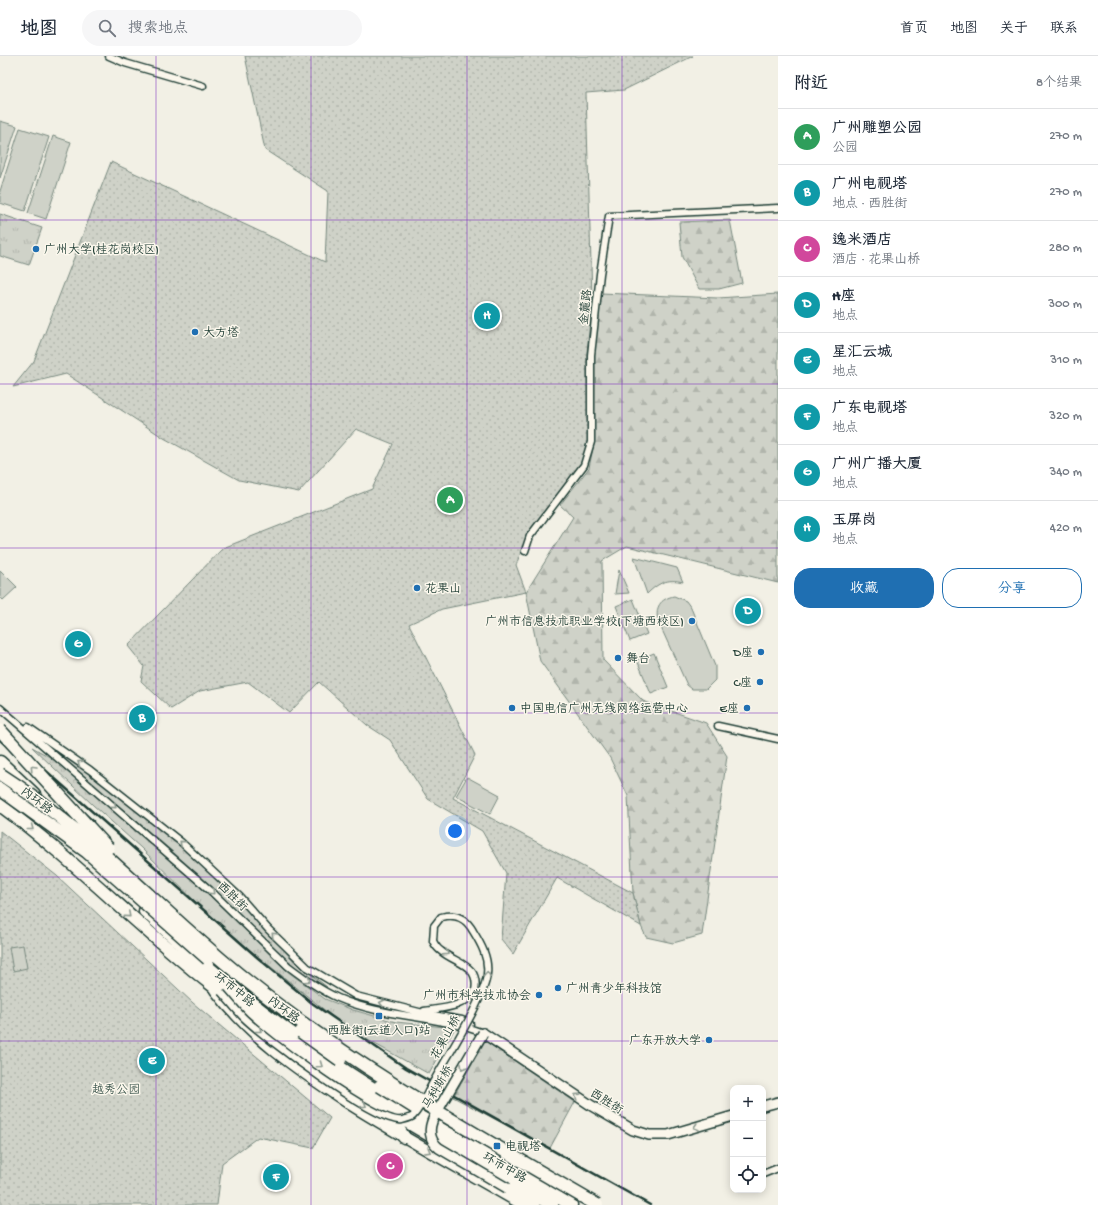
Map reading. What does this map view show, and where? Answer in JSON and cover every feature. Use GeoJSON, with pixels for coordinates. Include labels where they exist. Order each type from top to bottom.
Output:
{"type":"FeatureCollection","features":[{"type":"Feature","properties":{"kind":"highway"},"geometry":{"type":"LineString","coordinates":[[0,730],[165,909]]}},
{"type":"Feature","properties":{"kind":"highway"},"geometry":{"type":"LineString","coordinates":[[3,768],[64,816],[104,864],[252,989],[303,1027],[397,1092],[589,1205]]}},
{"type":"Feature","properties":{"kind":"highway","name":"内环路"},"geometry":{"type":"LineString","coordinates":[[3,768],[68,823],[247,981],[340,1050],[429,1107],[597,1205]]}},
{"type":"Feature","properties":{"kind":"highway","name":"环市中路"},"geometry":{"type":"LineString","coordinates":[[3,768],[42,803],[57,829],[104,864],[202,962],[247,1000],[308,1046],[407,1110],[571,1205]]}},
{"type":"Feature","properties":{"kind":"highway"},"geometry":{"type":"LineString","coordinates":[[0,781],[57,829]]}},
{"type":"Feature","properties":{"kind":"highway","name":"内环路"},"geometry":{"type":"LineString","coordinates":[[0,789],[87,852],[232,979],[321,1047],[403,1101],[581,1205]]}},
{"type":"Feature","properties":{"kind":"highway","name":"环市中路"},"geometry":{"type":"LineString","coordinates":[[0,805],[58,850],[155,938],[210,984],[285,1041],[382,1106],[552,1205]]}},
{"type":"Feature","properties":{"kind":"highway"},"geometry":{"type":"LineString","coordinates":[[382,1106],[404,1137]]}},
{"type":"Feature","properties":{"kind":"main road"},"geometry":{"type":"LineString","coordinates":[[210,984],[243,1025],[269,1047],[317,1083],[404,1137],[523,1205]]}},
{"type":"Feature","properties":{"kind":"street"},"geometry":{"type":"LineString","coordinates":[[109,56],[125,64],[203,86]]}},
{"type":"Feature","properties":{"kind":"street","name":"金麓路"},"geometry":{"type":"LineString","coordinates":[[525,551],[530,536],[584,466],[591,442],[591,355],[600,274],[609,216],[778,208]]}},
{"type":"Feature","properties":{"kind":"street","name":"西胜街"},"geometry":{"type":"LineString","coordinates":[[0,708],[90,770],[181,842],[239,896],[268,929],[307,967],[332,983],[356,996],[420,1012],[462,1020],[484,1033],[586,1102],[633,1130],[649,1135],[668,1135],[730,1117]]}},
{"type":"Feature","properties":{"kind":"street","name":"西胜街"},"geometry":{"type":"LineString","coordinates":[[0,708],[212,892],[288,966],[306,979],[326,992],[352,1003],[452,1023],[484,1033]]}},
{"type":"Feature","properties":{"kind":"street"},"geometry":{"type":"LineString","coordinates":[[718,726],[778,739]]}},
{"type":"Feature","properties":{"kind":"street","name":"花果山桥"},"geometry":{"type":"LineString","coordinates":[[221,992],[244,1018],[306,1067],[379,1115],[400,1121],[413,1116],[476,1003],[486,980],[487,966],[484,949],[469,923],[462,918],[453,916],[441,917],[434,926],[433,942],[441,951],[467,966],[474,974],[476,983],[475,991],[470,998],[457,1005],[420,1012]]}},
{"type":"Feature","properties":{"kind":"street","name":"马科斯桥"},"geometry":{"type":"LineString","coordinates":[[484,1033],[434,1117],[430,1127],[431,1137],[433,1142],[439,1148],[535,1205]]}},
{"type":"Feature","properties":{"kind":"street"},"geometry":{"type":"LineString","coordinates":[[766,1105],[778,1102]]}},
{"type":"Feature","properties":{"kind":"street"},"geometry":{"type":"LineString","coordinates":[[766,1173],[778,1168]]}},
{"type":"Feature","properties":{"kind":"green space"},"geometry":{"type":"Polygon","coordinates":[[[245,56],[693,56],[624,90],[586,93],[592,298],[587,353],[589,441],[582,465],[527,536],[516,565],[526,592],[442,609],[409,624],[475,755],[453,798],[633,893],[641,926],[557,878],[513,954],[501,939],[506,873],[482,831],[428,799],[390,740],[367,725],[319,682],[289,713],[248,682],[200,691],[171,709],[141,681],[144,666],[128,646],[223,548],[372,489],[393,444],[356,429],[299,492],[239,480],[164,438],[66,374],[13,387],[34,361],[111,162],[325,262],[328,191],[265,150],[245,56]]]}},
{"type":"Feature","properties":{"kind":"green space"},"geometry":{"type":"Polygon","coordinates":[[[0,121],[17,126],[0,178],[0,121]]]}},
{"type":"Feature","properties":{"kind":"green space"},"geometry":{"type":"Polygon","coordinates":[[[20,128],[49,137],[25,211],[0,203],[0,191],[20,128]]]}},
{"type":"Feature","properties":{"kind":"green space"},"geometry":{"type":"Polygon","coordinates":[[[53,136],[71,142],[46,219],[28,213],[53,136]]]}},
{"type":"Feature","properties":{"kind":"green space"},"geometry":{"type":"Polygon","coordinates":[[[0,214],[42,228],[29,265],[0,256],[0,214]]]}},
{"type":"Feature","properties":{"kind":"green space"},"geometry":{"type":"Polygon","coordinates":[[[730,220],[742,283],[719,289],[699,289],[682,257],[679,222],[730,220]]]}},
{"type":"Feature","properties":{"kind":"green space"},"geometry":{"type":"Polygon","coordinates":[[[601,293],[718,298],[778,294],[778,583],[627,546],[602,561],[603,660],[643,701],[706,723],[727,756],[702,935],[673,943],[646,937],[641,926],[633,893],[628,796],[610,758],[540,661],[526,592],[573,517],[560,505],[589,468],[594,443],[594,355],[601,293]]]}},
{"type":"Feature","properties":{"kind":"green space"},"geometry":{"type":"Polygon","coordinates":[[[634,557],[677,568],[683,582],[663,582],[647,594],[634,557]]]}},
{"type":"Feature","properties":{"kind":"green space"},"geometry":{"type":"Polygon","coordinates":[[[0,570],[17,587],[3,600],[0,597],[0,570]]]}},
{"type":"Feature","properties":{"kind":"green space"},"geometry":{"type":"Polygon","coordinates":[[[619,570],[629,593],[615,594],[619,570]]]}},
{"type":"Feature","properties":{"kind":"green space"},"geometry":{"type":"Polygon","coordinates":[[[674,596],[686,601],[691,608],[715,666],[715,680],[706,689],[692,689],[687,685],[658,621],[657,612],[660,604],[665,599],[674,596]]]}},
{"type":"Feature","properties":{"kind":"green space"},"geometry":{"type":"Polygon","coordinates":[[[633,599],[647,634],[630,641],[616,606],[633,599]]]}},
{"type":"Feature","properties":{"kind":"green space"},"geometry":{"type":"Polygon","coordinates":[[[654,653],[668,687],[651,694],[637,660],[654,653]]]}},
{"type":"Feature","properties":{"kind":"green space"},"geometry":{"type":"Polygon","coordinates":[[[32,747],[55,760],[206,892],[287,971],[325,999],[353,1010],[396,1022],[455,1028],[429,1074],[348,1029],[250,950],[205,911],[141,848],[32,747]]]}},
{"type":"Feature","properties":{"kind":"green space"},"geometry":{"type":"Polygon","coordinates":[[[59,754],[63,754],[136,808],[190,853],[233,895],[296,963],[327,987],[310,977],[280,954],[211,886],[136,820],[59,756],[59,754]]]}},
{"type":"Feature","properties":{"kind":"green space"},"geometry":{"type":"Polygon","coordinates":[[[467,777],[500,795],[490,814],[456,796],[467,777]]]}},
{"type":"Feature","properties":{"kind":"green space","name":"越秀公园"},"geometry":{"type":"Polygon","coordinates":[[[0,831],[57,876],[193,1003],[330,1118],[313,1148],[258,1137],[222,1163],[217,1205],[0,1205],[0,831]]]}},
{"type":"Feature","properties":{"kind":"green space"},"geometry":{"type":"Polygon","coordinates":[[[23,945],[27,968],[13,971],[9,947],[23,945]]]}},
{"type":"Feature","properties":{"kind":"green space"},"geometry":{"type":"Polygon","coordinates":[[[485,1041],[575,1102],[550,1148],[453,1097],[485,1041]]]}},
{"type":"Feature","properties":{"kind":"railway"},"geometry":{"type":"LineString","coordinates":[[0,730],[258,958],[312,1003],[406,1068],[650,1205]]}},
{"type":"Feature","properties":{"kind":"railway"},"geometry":{"type":"LineString","coordinates":[[0,740],[93,821]]}},
{"type":"Feature","properties":{"kind":"place","name":"广州大学(桂花岗校区)"},"geometry":{"type":"Point","coordinates":[36,249]}},
{"type":"Feature","properties":{"kind":"place","name":"玉屏岗"},"geometry":{"type":"Point","coordinates":[487,316]}},
{"type":"Feature","properties":{"kind":"place","name":"大方塔"},"geometry":{"type":"Point","coordinates":[195,332]}},
{"type":"Feature","properties":{"kind":"place","name":"广州雕塑公园"},"geometry":{"type":"Point","coordinates":[450,500]}},
{"type":"Feature","properties":{"kind":"place","name":"花果山"},"geometry":{"type":"Point","coordinates":[417,588]}},
{"type":"Feature","properties":{"kind":"place","name":"H座"},"geometry":{"type":"Point","coordinates":[748,611]}},
{"type":"Feature","properties":{"kind":"place","name":"广州市信息技术职业学校(下塘西校区)"},"geometry":{"type":"Point","coordinates":[692,621]}},
{"type":"Feature","properties":{"kind":"place","name":"广州广播大厦"},"geometry":{"type":"Point","coordinates":[78,644]}},
{"type":"Feature","properties":{"kind":"place","name":"D座"},"geometry":{"type":"Point","coordinates":[761,652]}},
{"type":"Feature","properties":{"kind":"place","name":"舞台"},"geometry":{"type":"Point","coordinates":[618,658]}},
{"type":"Feature","properties":{"kind":"place","name":"C座"},"geometry":{"type":"Point","coordinates":[760,682]}},
{"type":"Feature","properties":{"kind":"place","name":"中国电信广州无线网络运营中心"},"geometry":{"type":"Point","coordinates":[512,708]}},
{"type":"Feature","properties":{"kind":"place","name":"E座"},"geometry":{"type":"Point","coordinates":[747,708]}},
{"type":"Feature","properties":{"kind":"place","name":"广州电视塔"},"geometry":{"type":"Point","coordinates":[142,718]}},
{"type":"Feature","properties":{"kind":"place","name":"广州青少年科技馆"},"geometry":{"type":"Point","coordinates":[558,988]}},
{"type":"Feature","properties":{"kind":"place","name":"广州市科学技术协会"},"geometry":{"type":"Point","coordinates":[539,995]}},
{"type":"Feature","properties":{"kind":"place","name":"西胜街(云道入口)站"},"geometry":{"type":"Point","coordinates":[379,1016]}},
{"type":"Feature","properties":{"kind":"place","name":"广东开放大学"},"geometry":{"type":"Point","coordinates":[709,1040]}},
{"type":"Feature","properties":{"kind":"place","name":"星汇云城"},"geometry":{"type":"Point","coordinates":[152,1061]}},
{"type":"Feature","properties":{"kind":"place","name":"电视塔"},"geometry":{"type":"Point","coordinates":[497,1146]}},
{"type":"Feature","properties":{"kind":"place","name":"逸米酒店"},"geometry":{"type":"Point","coordinates":[390,1166]}},
{"type":"Feature","properties":{"kind":"place","name":"广东电视塔"},"geometry":{"type":"Point","coordinates":[276,1177]}}]}
